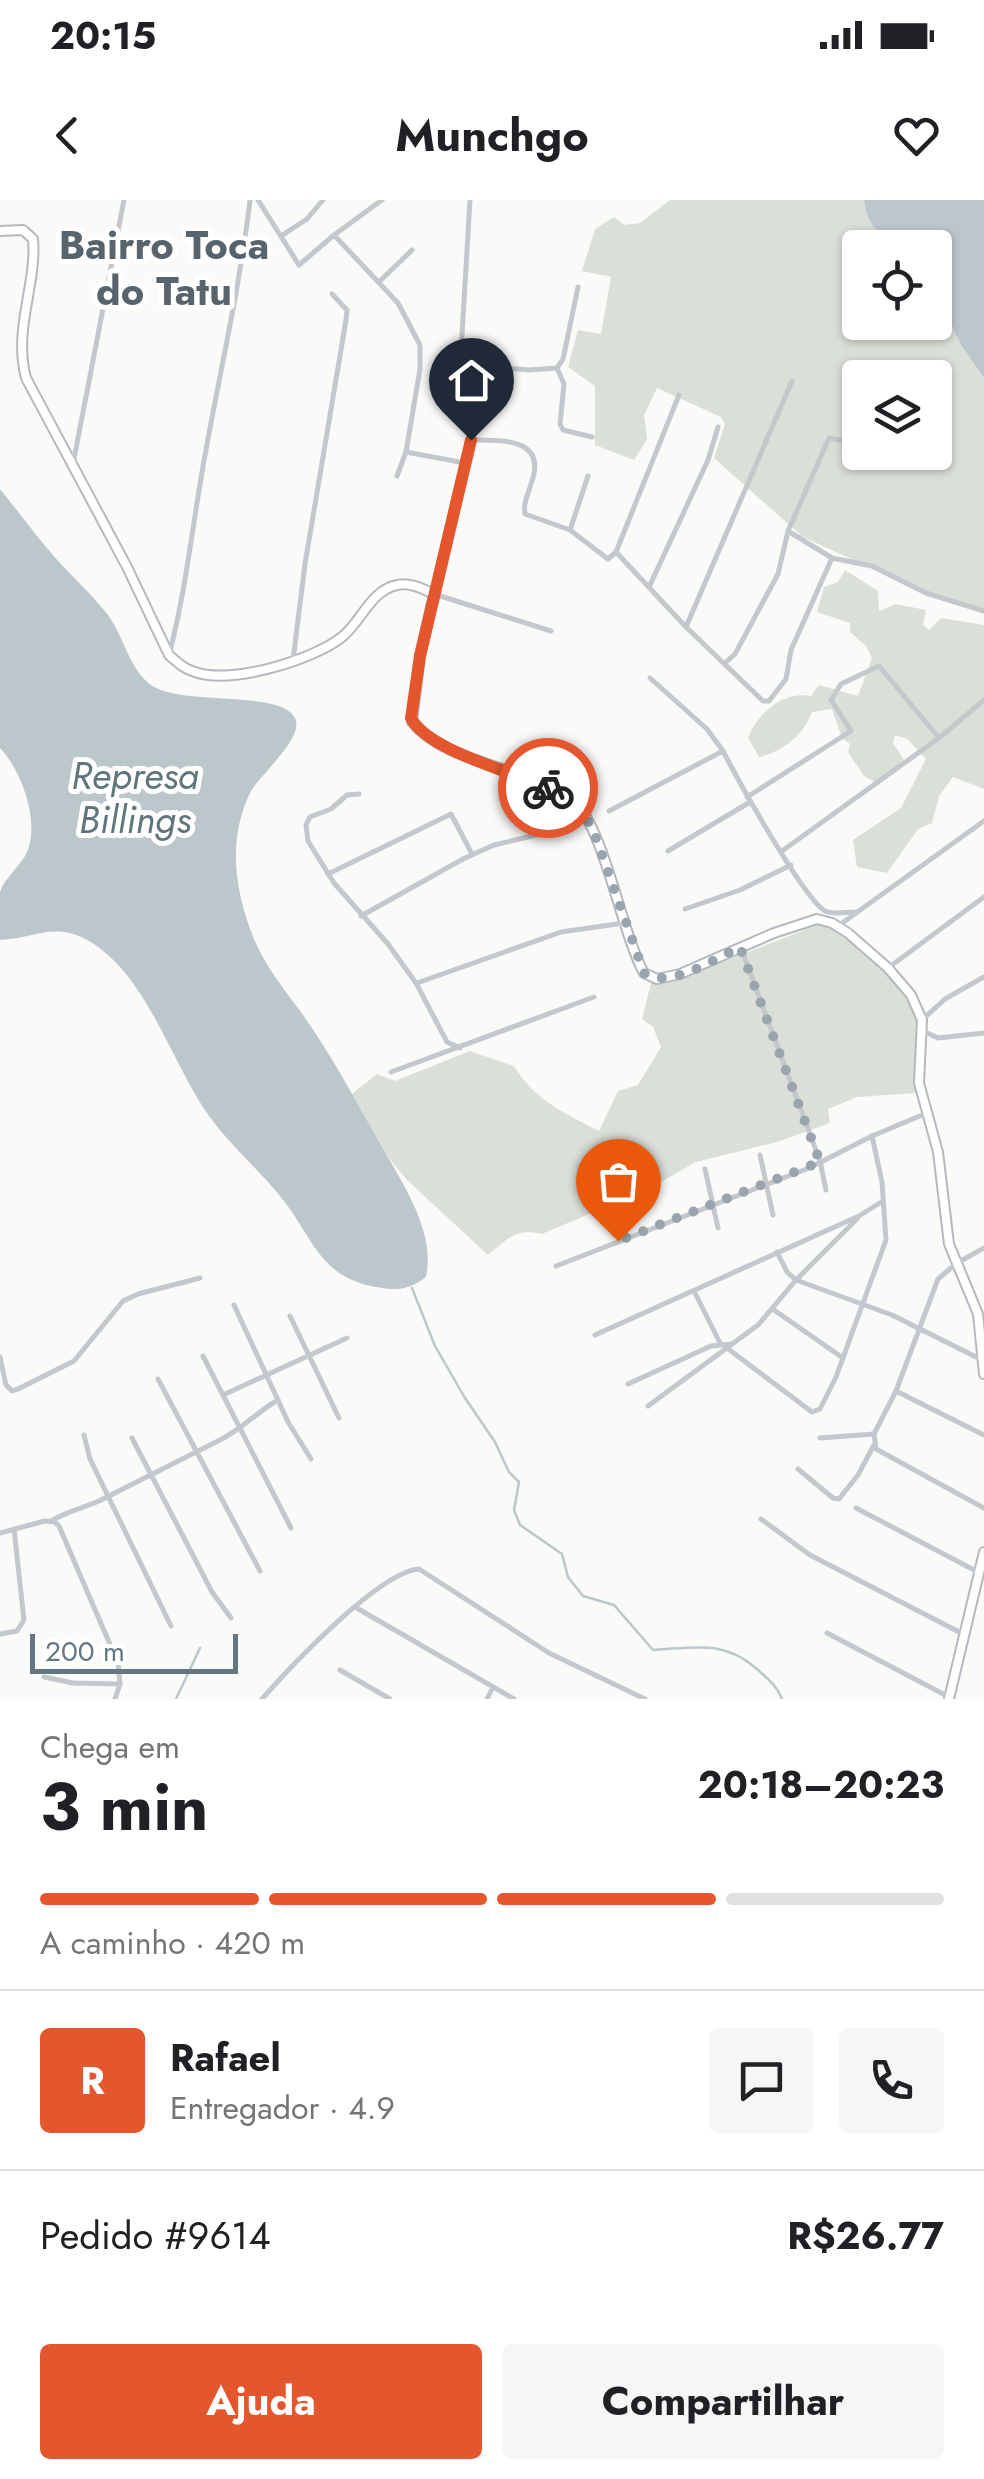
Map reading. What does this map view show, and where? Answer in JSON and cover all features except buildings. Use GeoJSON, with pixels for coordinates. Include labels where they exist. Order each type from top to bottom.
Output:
{"type":"FeatureCollection","features":[{"type":"Feature","properties":{"kind":"street"},"geometry":{"type":"LineString","coordinates":[[73,467],[124,200]]}},
{"type":"Feature","properties":{"kind":"street"},"geometry":{"type":"LineString","coordinates":[[169,655],[181,610],[206,450],[243,261],[250,200]]}},
{"type":"Feature","properties":{"kind":"street"},"geometry":{"type":"LineString","coordinates":[[258,200],[296,262],[302,265],[382,200]]}},
{"type":"Feature","properties":{"kind":"street"},"geometry":{"type":"LineString","coordinates":[[282,236],[307,219],[323,200]]}},
{"type":"Feature","properties":{"kind":"street"},"geometry":{"type":"LineString","coordinates":[[470,200],[466,216],[467,280],[461,352],[467,364],[558,368]]}},
{"type":"Feature","properties":{"kind":"street"},"geometry":{"type":"LineString","coordinates":[[0,231],[23,230],[33,239],[23,316],[23,365],[35,396],[127,567],[169,655],[196,673],[260,671],[321,650],[342,637],[385,589],[408,584],[551,630]]}},
{"type":"Feature","properties":{"kind":"street"},"geometry":{"type":"LineString","coordinates":[[334,236],[398,302],[420,345],[420,369],[406,452],[397,476]]}},
{"type":"Feature","properties":{"kind":"street"},"geometry":{"type":"LineString","coordinates":[[380,281],[412,250]]}},
{"type":"Feature","properties":{"kind":"street"},"geometry":{"type":"LineString","coordinates":[[578,288],[558,368],[564,384],[560,424],[563,430],[592,437]]}},
{"type":"Feature","properties":{"kind":"street"},"geometry":{"type":"LineString","coordinates":[[293,660],[346,320],[346,310],[332,294]]}},
{"type":"Feature","properties":{"kind":"street"},"geometry":{"type":"LineString","coordinates":[[482,365],[471,440],[420,656],[412,722],[442,744],[544,786],[576,804],[592,827],[640,968],[651,978],[680,974],[816,919],[838,926],[888,968],[911,995],[922,1020],[920,1083],[938,1152],[950,1244],[981,1313],[984,1374]]}},
{"type":"Feature","properties":{"kind":"street"},"geometry":{"type":"LineString","coordinates":[[686,627],[792,382]]}},
{"type":"Feature","properties":{"kind":"street"},"geometry":{"type":"LineString","coordinates":[[471,440],[502,440],[525,447],[536,464],[524,502],[525,514],[570,530],[608,559],[616,552],[680,395]]}},
{"type":"Feature","properties":{"kind":"street"},"geometry":{"type":"LineString","coordinates":[[650,586],[708,460],[718,428]]}},
{"type":"Feature","properties":{"kind":"street"},"geometry":{"type":"LineString","coordinates":[[725,663],[735,654],[778,574],[788,531],[829,438],[842,441]]}},
{"type":"Feature","properties":{"kind":"street"},"geometry":{"type":"LineString","coordinates":[[406,452],[465,463]]}},
{"type":"Feature","properties":{"kind":"street"},"geometry":{"type":"LineString","coordinates":[[570,530],[588,476]]}},
{"type":"Feature","properties":{"kind":"street"},"geometry":{"type":"LineString","coordinates":[[788,531],[832,558],[872,566],[926,593],[984,611]]}},
{"type":"Feature","properties":{"kind":"street"},"geometry":{"type":"LineString","coordinates":[[616,552],[686,627],[763,701],[769,702],[786,679],[791,650],[832,558]]}},
{"type":"Feature","properties":{"kind":"street"},"geometry":{"type":"LineString","coordinates":[[668,851],[850,731],[830,700],[842,684],[879,666],[939,738]]}},
{"type":"Feature","properties":{"kind":"street"},"geometry":{"type":"LineString","coordinates":[[650,678],[708,728],[748,800],[823,910],[856,912]]}},
{"type":"Feature","properties":{"kind":"street"},"geometry":{"type":"LineString","coordinates":[[782,851],[939,738],[984,700]]}},
{"type":"Feature","properties":{"kind":"street"},"geometry":{"type":"LineString","coordinates":[[609,811],[723,751]]}},
{"type":"Feature","properties":{"kind":"street"},"geometry":{"type":"LineString","coordinates":[[360,794],[347,795],[310,817],[306,825],[308,841],[328,874],[360,916],[388,944],[416,984],[447,1042],[460,1048]]}},
{"type":"Feature","properties":{"kind":"street"},"geometry":{"type":"LineString","coordinates":[[328,874],[451,814],[472,854]]}},
{"type":"Feature","properties":{"kind":"street"},"geometry":{"type":"LineString","coordinates":[[838,926],[984,821]]}},
{"type":"Feature","properties":{"kind":"street"},"geometry":{"type":"LineString","coordinates":[[360,916],[472,854],[548,832]]}},
{"type":"Feature","properties":{"kind":"street"},"geometry":{"type":"LineString","coordinates":[[685,909],[740,890],[791,865]]}},
{"type":"Feature","properties":{"kind":"street"},"geometry":{"type":"LineString","coordinates":[[888,968],[984,897]]}},
{"type":"Feature","properties":{"kind":"street"},"geometry":{"type":"LineString","coordinates":[[416,984],[561,932],[624,923]]}},
{"type":"Feature","properties":{"kind":"street"},"geometry":{"type":"LineString","coordinates":[[740,947],[820,1162],[826,1190]]}},
{"type":"Feature","properties":{"kind":"street"},"geometry":{"type":"LineString","coordinates":[[922,1020],[946,999],[984,979]]}},
{"type":"Feature","properties":{"kind":"street"},"geometry":{"type":"LineString","coordinates":[[391,1072],[594,998]]}},
{"type":"Feature","properties":{"kind":"street"},"geometry":{"type":"LineString","coordinates":[[923,1031],[938,1038],[984,1034]]}},
{"type":"Feature","properties":{"kind":"street"},"geometry":{"type":"LineString","coordinates":[[556,1266],[820,1162],[927,1113]]}},
{"type":"Feature","properties":{"kind":"street"},"geometry":{"type":"LineString","coordinates":[[628,1384],[720,1343],[730,1346],[815,1413],[843,1358],[886,1240],[872,1136]]}},
{"type":"Feature","properties":{"kind":"street"},"geometry":{"type":"LineString","coordinates":[[760,1155],[773,1215]]}},
{"type":"Feature","properties":{"kind":"street"},"geometry":{"type":"LineString","coordinates":[[705,1169],[718,1228]]}},
{"type":"Feature","properties":{"kind":"street"},"geometry":{"type":"LineString","coordinates":[[595,1335],[859,1216],[883,1201]]}},
{"type":"Feature","properties":{"kind":"street"},"geometry":{"type":"LineString","coordinates":[[648,1406],[758,1326],[796,1280],[859,1216]]}},
{"type":"Feature","properties":{"kind":"street"},"geometry":{"type":"LineString","coordinates":[[798,1469],[839,1499],[875,1447],[874,1434],[896,1391],[938,1279],[984,1248]]}},
{"type":"Feature","properties":{"kind":"street"},"geometry":{"type":"LineString","coordinates":[[777,1252],[796,1280],[920,1327],[982,1360]]}},
{"type":"Feature","properties":{"kind":"street"},"geometry":{"type":"LineString","coordinates":[[0,1356],[6,1386],[18,1389],[74,1361],[123,1301],[200,1278]]}},
{"type":"Feature","properties":{"kind":"street"},"geometry":{"type":"LineString","coordinates":[[694,1291],[720,1343]]}},
{"type":"Feature","properties":{"kind":"street"},"geometry":{"type":"LineString","coordinates":[[234,1306],[311,1460]]}},
{"type":"Feature","properties":{"kind":"street"},"geometry":{"type":"LineString","coordinates":[[774,1310],[843,1358]]}},
{"type":"Feature","properties":{"kind":"street"},"geometry":{"type":"LineString","coordinates":[[290,1316],[338,1418]]}},
{"type":"Feature","properties":{"kind":"street"},"geometry":{"type":"LineString","coordinates":[[223,1395],[347,1338]]}},
{"type":"Feature","properties":{"kind":"street"},"geometry":{"type":"LineString","coordinates":[[203,1356],[291,1528]]}},
{"type":"Feature","properties":{"kind":"street"},"geometry":{"type":"LineString","coordinates":[[158,1379],[260,1571]]}},
{"type":"Feature","properties":{"kind":"street"},"geometry":{"type":"LineString","coordinates":[[896,1391],[984,1434]]}},
{"type":"Feature","properties":{"kind":"street"},"geometry":{"type":"LineString","coordinates":[[0,1533],[50,1520],[108,1496],[240,1429],[278,1400]]}},
{"type":"Feature","properties":{"kind":"street"},"geometry":{"type":"LineString","coordinates":[[820,1438],[874,1434]]}},
{"type":"Feature","properties":{"kind":"street"},"geometry":{"type":"LineString","coordinates":[[84,1435],[90,1459],[172,1626]]}},
{"type":"Feature","properties":{"kind":"street"},"geometry":{"type":"LineString","coordinates":[[132,1438],[212,1592],[231,1618]]}},
{"type":"Feature","properties":{"kind":"street"},"geometry":{"type":"LineString","coordinates":[[875,1447],[984,1508]]}},
{"type":"Feature","properties":{"kind":"street"},"geometry":{"type":"LineString","coordinates":[[856,1508],[980,1573]]}},
{"type":"Feature","properties":{"kind":"street"},"geometry":{"type":"LineString","coordinates":[[761,1519],[810,1556],[966,1636]]}},
{"type":"Feature","properties":{"kind":"street"},"geometry":{"type":"LineString","coordinates":[[50,1520],[59,1526],[114,1648],[120,1684],[115,1699]]}},
{"type":"Feature","properties":{"kind":"street"},"geometry":{"type":"LineString","coordinates":[[0,1634],[20,1629],[24,1612],[14,1529]]}},
{"type":"Feature","properties":{"kind":"street"},"geometry":{"type":"LineString","coordinates":[[827,1633],[950,1698],[984,1552]]}},
{"type":"Feature","properties":{"kind":"street"},"geometry":{"type":"LineString","coordinates":[[262,1699],[355,1608],[392,1578],[419,1569],[548,1652],[645,1699]]}},
{"type":"Feature","properties":{"kind":"street"},"geometry":{"type":"LineString","coordinates":[[355,1608],[514,1699]]}},
{"type":"Feature","properties":{"kind":"street"},"geometry":{"type":"LineString","coordinates":[[340,1670],[390,1699]]}},
{"type":"Feature","properties":{"kind":"street"},"geometry":{"type":"LineString","coordinates":[[44,1676],[73,1683],[120,1684]]}},
{"type":"Feature","properties":{"kind":"street"},"geometry":{"type":"LineString","coordinates":[[487,1699],[493,1687]]}},
{"type":"Feature","properties":{"kind":"shaded area"},"geometry":{"type":"Polygon","coordinates":[[[670,200],[864,200],[877,230],[842,230],[842,340],[952,340],[952,326],[984,378],[984,611],[926,593],[803,537],[714,458],[725,424],[721,417],[657,388],[644,415],[647,439],[634,460],[595,445],[595,386],[568,367],[578,330],[601,334],[611,277],[582,271],[595,229],[614,217],[624,225],[640,223],[670,200]]]}},
{"type":"Feature","properties":{"kind":"shaded area"},"geometry":{"type":"Polygon","coordinates":[[[845,570],[878,591],[879,611],[896,604],[926,610],[923,625],[929,630],[941,618],[984,625],[984,789],[953,777],[939,796],[932,823],[918,829],[887,873],[857,867],[853,840],[901,808],[926,759],[907,739],[895,735],[893,743],[904,760],[876,783],[864,776],[848,752],[850,744],[842,738],[832,709],[812,712],[798,735],[768,755],[759,757],[748,738],[772,706],[790,697],[811,696],[819,685],[858,696],[872,658],[866,646],[850,632],[850,623],[817,612],[824,587],[838,582],[845,570]]]}},
{"type":"Feature","properties":{"kind":"shaded area"},"geometry":{"type":"Polygon","coordinates":[[[817,925],[832,926],[853,941],[913,1007],[922,1034],[917,1093],[857,1097],[828,1109],[830,1123],[777,1142],[696,1162],[650,1188],[542,1234],[525,1232],[513,1236],[488,1255],[407,1180],[388,1157],[352,1094],[377,1074],[395,1081],[470,1051],[514,1066],[541,1097],[599,1131],[618,1091],[638,1085],[661,1047],[653,1027],[642,1019],[651,983],[677,980],[817,925]]]}},
{"type":"Feature","properties":{"kind":"water"},"geometry":{"type":"Polygon","coordinates":[[[864,200],[984,200],[984,378],[952,326],[952,230],[877,230],[867,215],[864,200]]]}},
{"type":"Feature","properties":{"kind":"water","name":"Represa Billings"},"geometry":{"type":"Polygon","coordinates":[[[0,489],[108,615],[132,662],[151,685],[166,692],[271,704],[286,709],[295,718],[293,736],[255,785],[243,811],[236,848],[238,885],[264,960],[334,1063],[416,1210],[428,1260],[426,1277],[414,1285],[396,1289],[376,1287],[357,1282],[329,1264],[280,1196],[209,1116],[143,998],[110,956],[89,941],[65,932],[0,940],[0,892],[27,852],[31,826],[22,783],[0,748],[0,489]]]}},
{"type":"Feature","properties":{"kind":"waterway"},"geometry":{"type":"LineString","coordinates":[[412,1288],[435,1346],[495,1442],[509,1472],[519,1482],[514,1510],[520,1525],[562,1554],[568,1577],[583,1596],[614,1605],[653,1650],[720,1649],[744,1659],[775,1686],[782,1699]]}},
{"type":"Feature","properties":{"kind":"waterway"},"geometry":{"type":"LineString","coordinates":[[176,1699],[200,1648]]}},
{"type":"Feature","properties":{"kind":"way so far"},"geometry":{"type":"LineString","coordinates":[[548,788],[576,804],[592,827],[644,973],[657,979],[680,974],[740,947],[820,1162],[618,1241]]}},
{"type":"Feature","properties":{"kind":"district","name":"Bairro Toca do Tatu"},"geometry":{"type":"Point","coordinates":[164,268]}},
{"type":"Feature","properties":{"kind":"route"},"geometry":{"type":"LineString","coordinates":[[471,440],[420,656],[411,718],[416,728],[442,744],[548,788]]}}]}
